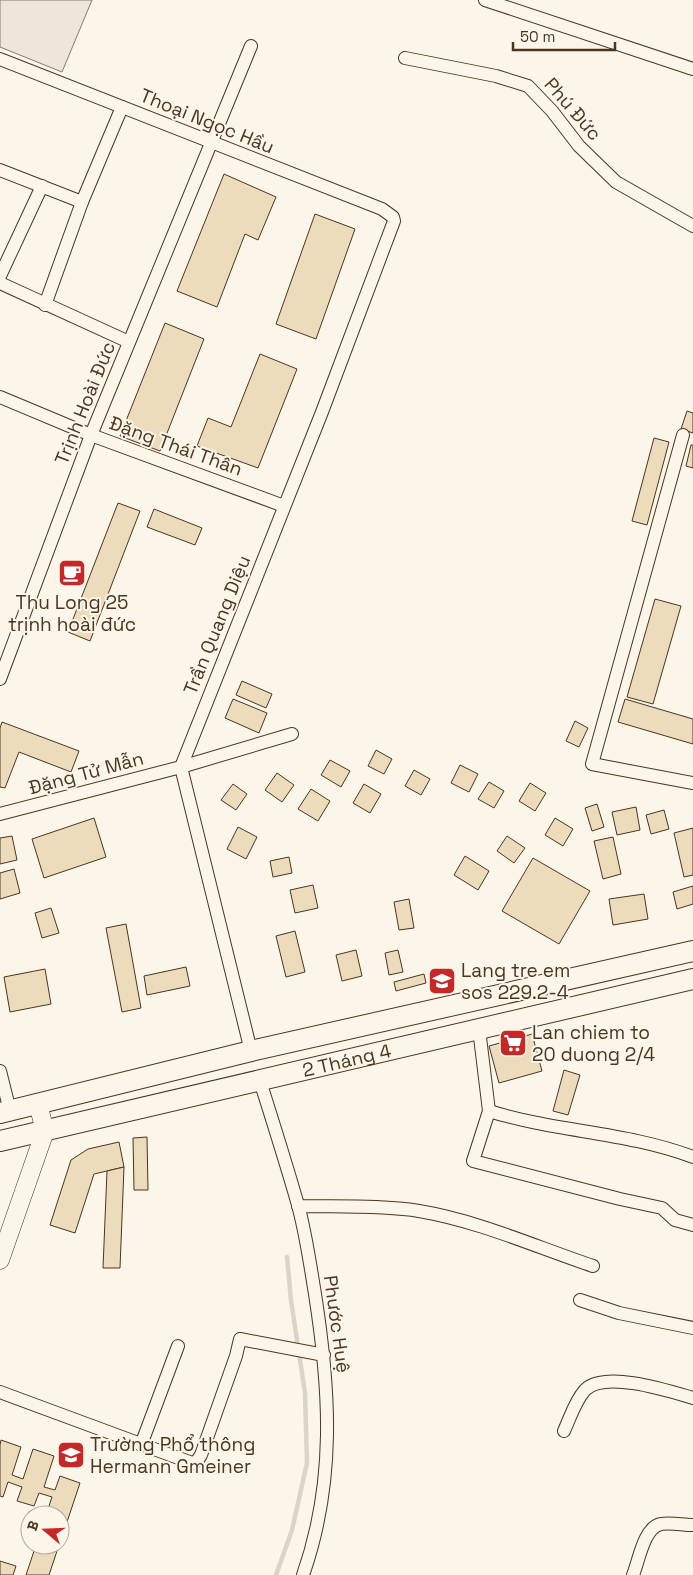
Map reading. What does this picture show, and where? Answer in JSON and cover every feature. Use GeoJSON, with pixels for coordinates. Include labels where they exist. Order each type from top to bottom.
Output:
{"type":"FeatureCollection","features":[{"type":"Feature","properties":{"kind":"main road","name":"2 Tháng 4"},"geometry":{"type":"LineString","coordinates":[[5,1112],[251,1051],[693,951]]}},
{"type":"Feature","properties":{"kind":"main road","name":"2 Tháng 4"},"geometry":{"type":"LineString","coordinates":[[0,1141],[693,979]]}},
{"type":"Feature","properties":{"kind":"street"},"geometry":{"type":"LineString","coordinates":[[485,0],[693,68]]}},
{"type":"Feature","properties":{"kind":"street","name":"Trịnh Hoài Đức"},"geometry":{"type":"LineString","coordinates":[[0,680],[91,435],[251,46]]}},
{"type":"Feature","properties":{"kind":"street","name":"Phú Đức"},"geometry":{"type":"LineString","coordinates":[[406,58],[496,76],[528,86],[552,111],[579,146],[616,182],[693,226]]}},
{"type":"Feature","properties":{"kind":"street","name":"Thoại Ngọc Hầu"},"geometry":{"type":"LineString","coordinates":[[0,59],[382,209],[392,217],[394,224]]}},
{"type":"Feature","properties":{"kind":"street"},"geometry":{"type":"LineString","coordinates":[[45,305],[82,202],[122,107]]}},
{"type":"Feature","properties":{"kind":"street"},"geometry":{"type":"LineString","coordinates":[[0,170],[82,202]]}},
{"type":"Feature","properties":{"kind":"street"},"geometry":{"type":"LineString","coordinates":[[0,276],[42,186]]}},
{"type":"Feature","properties":{"kind":"street","name":"Trần Quang Diệu"},"geometry":{"type":"LineString","coordinates":[[181,767],[394,224]]}},
{"type":"Feature","properties":{"kind":"street"},"geometry":{"type":"LineString","coordinates":[[0,283],[129,342]]}},
{"type":"Feature","properties":{"kind":"street","name":"Đặng Thái Thân"},"geometry":{"type":"LineString","coordinates":[[0,398],[91,435],[284,506]]}},
{"type":"Feature","properties":{"kind":"street"},"geometry":{"type":"LineString","coordinates":[[683,435],[592,764],[693,784]]}},
{"type":"Feature","properties":{"kind":"street","name":"Đặng Tử Mẫn"},"geometry":{"type":"LineString","coordinates":[[0,814],[181,767],[292,734]]}},
{"type":"Feature","properties":{"kind":"street"},"geometry":{"type":"LineString","coordinates":[[181,767],[204,867],[251,1051]]}},
{"type":"Feature","properties":{"kind":"street"},"geometry":{"type":"LineString","coordinates":[[479,1029],[489,1111],[473,1161],[662,1208],[675,1220],[693,1225]]}},
{"type":"Feature","properties":{"kind":"street"},"geometry":{"type":"LineString","coordinates":[[0,1071],[5,1112]]}},
{"type":"Feature","properties":{"kind":"street","name":"Phước Huệ"},"geometry":{"type":"LineString","coordinates":[[260,1081],[298,1206],[306,1241],[324,1355],[328,1438],[325,1481],[320,1519],[303,1575]]}},
{"type":"Feature","properties":{"kind":"street"},"geometry":{"type":"LineString","coordinates":[[0,1260],[45,1131],[38,1104]]}},
{"type":"Feature","properties":{"kind":"street"},"geometry":{"type":"LineString","coordinates":[[489,1111],[532,1122],[626,1138],[693,1157]]}},
{"type":"Feature","properties":{"kind":"street"},"geometry":{"type":"LineString","coordinates":[[298,1206],[419,1211],[457,1220],[593,1266]]}},
{"type":"Feature","properties":{"kind":"street"},"geometry":{"type":"LineString","coordinates":[[580,1300],[619,1313],[693,1328]]}},
{"type":"Feature","properties":{"kind":"street"},"geometry":{"type":"LineString","coordinates":[[0,1392],[192,1463],[198,1461],[233,1365],[240,1340],[324,1355]]}},
{"type":"Feature","properties":{"kind":"street"},"geometry":{"type":"LineString","coordinates":[[141,1445],[178,1346]]}},
{"type":"Feature","properties":{"kind":"street"},"geometry":{"type":"LineString","coordinates":[[564,1431],[576,1404],[585,1390],[596,1383],[628,1383],[693,1398]]}},
{"type":"Feature","properties":{"kind":"street"},"geometry":{"type":"LineString","coordinates":[[632,1575],[648,1533],[653,1527],[662,1524],[693,1525]]}},
{"type":"Feature","properties":{"kind":"shaded area"},"geometry":{"type":"Polygon","coordinates":[[[0,0],[92,0],[62,72],[0,47],[0,0]]]}},
{"type":"Feature","properties":{"kind":"building"},"geometry":{"type":"Polygon","coordinates":[[[224,174],[276,197],[258,240],[245,234],[217,307],[177,291],[224,174]]]}},
{"type":"Feature","properties":{"kind":"building"},"geometry":{"type":"Polygon","coordinates":[[[315,214],[355,229],[316,339],[276,324],[315,214]]]}},
{"type":"Feature","properties":{"kind":"building"},"geometry":{"type":"Polygon","coordinates":[[[165,323],[204,339],[160,451],[120,436],[165,323]]]}},
{"type":"Feature","properties":{"kind":"building"},"geometry":{"type":"Polygon","coordinates":[[[260,354],[297,369],[258,468],[197,446],[208,418],[231,427],[260,354]]]}},
{"type":"Feature","properties":{"kind":"building"},"geometry":{"type":"Polygon","coordinates":[[[687,411],[693,413],[693,433],[681,429],[687,411]]]}},
{"type":"Feature","properties":{"kind":"building"},"geometry":{"type":"Polygon","coordinates":[[[654,438],[669,442],[647,525],[632,521],[654,438]]]}},
{"type":"Feature","properties":{"kind":"building"},"geometry":{"type":"Polygon","coordinates":[[[691,445],[693,445],[693,468],[686,466],[691,445]]]}},
{"type":"Feature","properties":{"kind":"building"},"geometry":{"type":"Polygon","coordinates":[[[118,503],[140,511],[90,641],[68,632],[118,503]]]}},
{"type":"Feature","properties":{"kind":"building"},"geometry":{"type":"Polygon","coordinates":[[[154,509],[202,528],[195,545],[147,527],[154,509]]]}},
{"type":"Feature","properties":{"kind":"building"},"geometry":{"type":"Polygon","coordinates":[[[655,599],[681,606],[653,704],[627,697],[655,599]]]}},
{"type":"Feature","properties":{"kind":"building"},"geometry":{"type":"Polygon","coordinates":[[[242,681],[272,694],[266,708],[236,695],[242,681]]]}},
{"type":"Feature","properties":{"kind":"building"},"geometry":{"type":"Polygon","coordinates":[[[233,699],[267,713],[259,733],[225,718],[233,699]]]}},
{"type":"Feature","properties":{"kind":"building"},"geometry":{"type":"Polygon","coordinates":[[[625,699],[693,719],[693,744],[618,722],[625,699]]]}},
{"type":"Feature","properties":{"kind":"building"},"geometry":{"type":"Polygon","coordinates":[[[575,721],[588,728],[579,747],[566,741],[575,721]]]}},
{"type":"Feature","properties":{"kind":"building"},"geometry":{"type":"Polygon","coordinates":[[[2,722],[79,751],[71,772],[19,752],[5,788],[0,787],[0,728],[2,722]]]}},
{"type":"Feature","properties":{"kind":"building"},"geometry":{"type":"Polygon","coordinates":[[[376,750],[392,759],[384,774],[368,766],[376,750]]]}},
{"type":"Feature","properties":{"kind":"building"},"geometry":{"type":"Polygon","coordinates":[[[330,760],[350,771],[341,787],[321,775],[330,760]]]}},
{"type":"Feature","properties":{"kind":"building"},"geometry":{"type":"Polygon","coordinates":[[[460,765],[478,774],[469,792],[451,783],[460,765]]]}},
{"type":"Feature","properties":{"kind":"building"},"geometry":{"type":"Polygon","coordinates":[[[414,770],[430,779],[421,795],[405,786],[414,770]]]}},
{"type":"Feature","properties":{"kind":"building"},"geometry":{"type":"Polygon","coordinates":[[[277,773],[294,785],[282,802],[265,790],[277,773]]]}},
{"type":"Feature","properties":{"kind":"building"},"geometry":{"type":"Polygon","coordinates":[[[489,782],[504,791],[494,808],[478,799],[489,782]]]}},
{"type":"Feature","properties":{"kind":"building"},"geometry":{"type":"Polygon","coordinates":[[[530,783],[546,793],[535,811],[519,801],[530,783]]]}},
{"type":"Feature","properties":{"kind":"building"},"geometry":{"type":"Polygon","coordinates":[[[233,784],[247,794],[236,810],[221,800],[233,784]]]}},
{"type":"Feature","properties":{"kind":"building"},"geometry":{"type":"Polygon","coordinates":[[[364,784],[381,794],[370,813],[353,803],[364,784]]]}},
{"type":"Feature","properties":{"kind":"building"},"geometry":{"type":"Polygon","coordinates":[[[311,789],[330,801],[318,821],[298,809],[311,789]]]}},
{"type":"Feature","properties":{"kind":"building"},"geometry":{"type":"Polygon","coordinates":[[[597,804],[604,827],[592,831],[585,808],[597,804]]]}},
{"type":"Feature","properties":{"kind":"building"},"geometry":{"type":"Polygon","coordinates":[[[636,807],[640,830],[617,835],[612,812],[636,807]]]}},
{"type":"Feature","properties":{"kind":"building"},"geometry":{"type":"Polygon","coordinates":[[[664,810],[669,829],[651,834],[646,815],[664,810]]]}},
{"type":"Feature","properties":{"kind":"building"},"geometry":{"type":"Polygon","coordinates":[[[94,818],[106,857],[44,878],[32,839],[94,818]]]}},
{"type":"Feature","properties":{"kind":"building"},"geometry":{"type":"Polygon","coordinates":[[[555,818],[573,829],[563,846],[545,835],[555,818]]]}},
{"type":"Feature","properties":{"kind":"building"},"geometry":{"type":"Polygon","coordinates":[[[238,827],[257,837],[246,859],[227,849],[238,827]]]}},
{"type":"Feature","properties":{"kind":"building"},"geometry":{"type":"Polygon","coordinates":[[[693,828],[693,875],[684,877],[674,833],[693,828]]]}},
{"type":"Feature","properties":{"kind":"building"},"geometry":{"type":"Polygon","coordinates":[[[12,836],[17,860],[0,864],[0,838],[12,836]]]}},
{"type":"Feature","properties":{"kind":"building"},"geometry":{"type":"Polygon","coordinates":[[[507,836],[525,848],[514,863],[497,851],[507,836]]]}},
{"type":"Feature","properties":{"kind":"building"},"geometry":{"type":"Polygon","coordinates":[[[613,837],[621,874],[603,879],[594,841],[613,837]]]}},
{"type":"Feature","properties":{"kind":"building"},"geometry":{"type":"Polygon","coordinates":[[[465,856],[489,871],[478,890],[454,875],[465,856]]]}},
{"type":"Feature","properties":{"kind":"building"},"geometry":{"type":"Polygon","coordinates":[[[289,857],[292,873],[273,877],[270,861],[289,857]]]}},
{"type":"Feature","properties":{"kind":"building"},"geometry":{"type":"Polygon","coordinates":[[[533,858],[590,891],[559,944],[502,911],[533,858]]]}},
{"type":"Feature","properties":{"kind":"building"},"geometry":{"type":"Polygon","coordinates":[[[14,869],[20,893],[0,899],[0,873],[14,869]]]}},
{"type":"Feature","properties":{"kind":"building"},"geometry":{"type":"Polygon","coordinates":[[[313,885],[318,908],[295,913],[290,890],[313,885]]]}},
{"type":"Feature","properties":{"kind":"building"},"geometry":{"type":"Polygon","coordinates":[[[693,886],[693,904],[677,909],[673,892],[693,886]]]}},
{"type":"Feature","properties":{"kind":"building"},"geometry":{"type":"Polygon","coordinates":[[[644,894],[648,919],[613,925],[609,899],[644,894]]]}},
{"type":"Feature","properties":{"kind":"building"},"geometry":{"type":"Polygon","coordinates":[[[409,899],[414,928],[399,930],[394,902],[409,899]]]}},
{"type":"Feature","properties":{"kind":"building"},"geometry":{"type":"Polygon","coordinates":[[[51,908],[59,933],[42,938],[35,913],[51,908]]]}},
{"type":"Feature","properties":{"kind":"building"},"geometry":{"type":"Polygon","coordinates":[[[126,924],[141,1008],[122,1012],[106,928],[126,924]]]}},
{"type":"Feature","properties":{"kind":"building"},"geometry":{"type":"Polygon","coordinates":[[[295,931],[305,972],[286,977],[276,936],[295,931]]]}},
{"type":"Feature","properties":{"kind":"building"},"geometry":{"type":"Polygon","coordinates":[[[356,950],[362,976],[342,981],[336,955],[356,950]]]}},
{"type":"Feature","properties":{"kind":"building"},"geometry":{"type":"Polygon","coordinates":[[[398,950],[403,972],[389,975],[385,953],[398,950]]]}},
{"type":"Feature","properties":{"kind":"building"},"geometry":{"type":"Polygon","coordinates":[[[186,967],[190,986],[147,995],[144,976],[186,967]]]}},
{"type":"Feature","properties":{"kind":"building"},"geometry":{"type":"Polygon","coordinates":[[[45,969],[51,1004],[10,1012],[4,977],[45,969]]]}},
{"type":"Feature","properties":{"kind":"building"},"geometry":{"type":"Polygon","coordinates":[[[424,974],[426,983],[396,991],[394,982],[424,974]]]}},
{"type":"Feature","properties":{"kind":"building"},"geometry":{"type":"Polygon","coordinates":[[[532,1034],[542,1071],[499,1083],[489,1046],[532,1034]]]}},
{"type":"Feature","properties":{"kind":"building"},"geometry":{"type":"Polygon","coordinates":[[[564,1070],[580,1075],[568,1115],[553,1111],[564,1070]]]}},
{"type":"Feature","properties":{"kind":"building"},"geometry":{"type":"Polygon","coordinates":[[[147,1137],[148,1190],[134,1190],[133,1138],[147,1137]]]}},
{"type":"Feature","properties":{"kind":"building"},"geometry":{"type":"Polygon","coordinates":[[[119,1142],[124,1167],[94,1174],[75,1233],[50,1225],[71,1160],[88,1149],[119,1142]]]}},
{"type":"Feature","properties":{"kind":"building"},"geometry":{"type":"Polygon","coordinates":[[[124,1167],[120,1268],[103,1268],[107,1171],[124,1167]]]}},
{"type":"Feature","properties":{"kind":"building"},"geometry":{"type":"Polygon","coordinates":[[[1,1440],[21,1447],[12,1475],[23,1479],[33,1449],[54,1456],[44,1487],[55,1490],[60,1476],[80,1483],[70,1513],[70,1505],[49,1505],[52,1497],[39,1493],[34,1505],[17,1501],[22,1487],[8,1482],[3,1497],[0,1496],[1,1440]]]}},
{"type":"Feature","properties":{"kind":"building"},"geometry":{"type":"Polygon","coordinates":[[[33,1555],[56,1555],[49,1575],[26,1575],[33,1555]]]}},
{"type":"Feature","properties":{"kind":"building"},"geometry":{"type":"Polygon","coordinates":[[[0,1561],[16,1566],[13,1575],[0,1575],[0,1561]]]}},
{"type":"Feature","properties":{"kind":"waterway"},"geometry":{"type":"LineString","coordinates":[[276,1575],[292,1530],[307,1463],[305,1393],[291,1300],[287,1257]]}},
{"type":"Feature","properties":{"kind":"place","name":"Thu Long 25 trịnh hoài đức"},"geometry":{"type":"Point","coordinates":[72,573]}},
{"type":"Feature","properties":{"kind":"place","name":"Lang tre em sos 229.2-4"},"geometry":{"type":"Point","coordinates":[442,981]}},
{"type":"Feature","properties":{"kind":"place","name":"Lan chiem to 20 duong 2/4"},"geometry":{"type":"Point","coordinates":[513,1043]}},
{"type":"Feature","properties":{"kind":"place","name":"Trường Phổ thông Hermann Gmeiner"},"geometry":{"type":"Point","coordinates":[71,1455]}}]}
